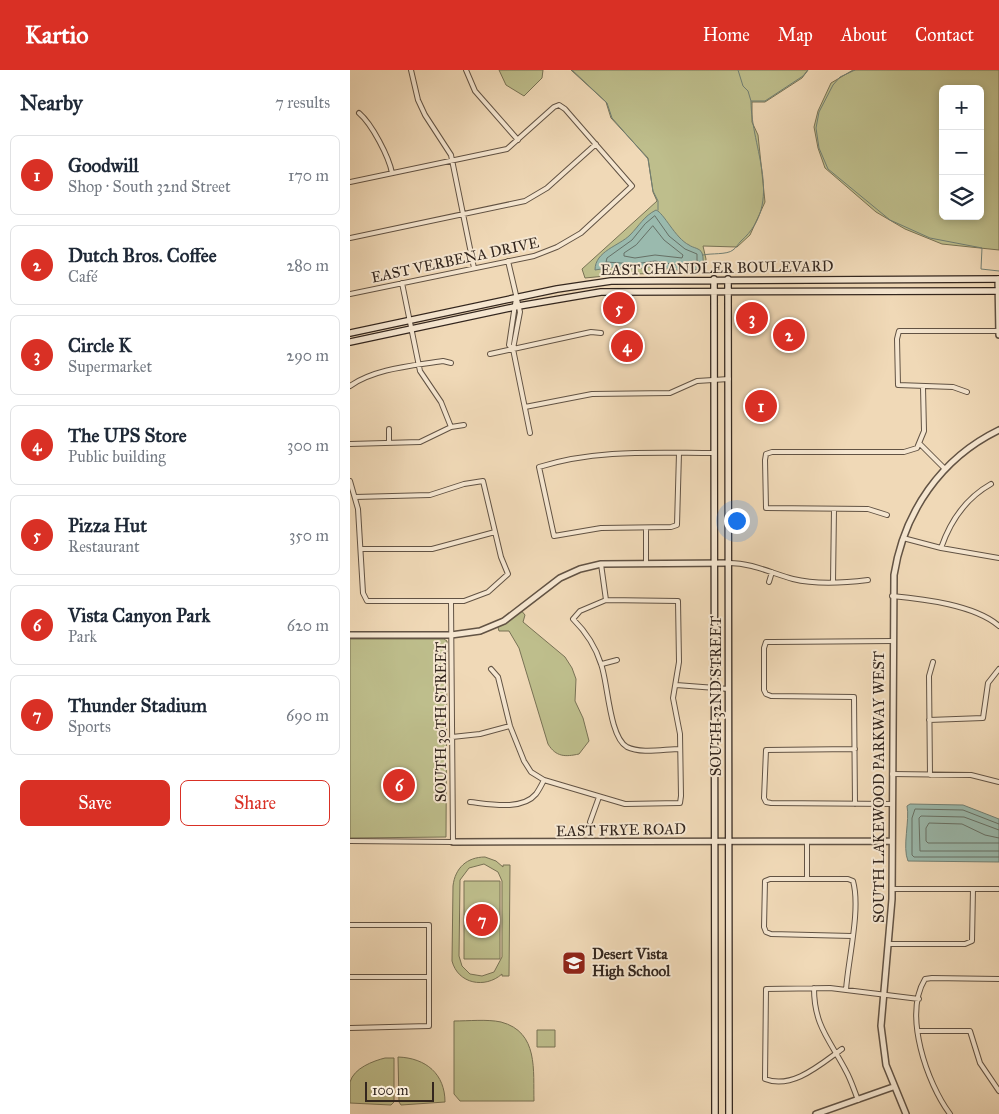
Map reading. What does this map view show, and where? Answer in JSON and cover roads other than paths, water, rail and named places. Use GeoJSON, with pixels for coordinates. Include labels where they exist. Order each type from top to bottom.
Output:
{"type":"FeatureCollection","features":[{"type":"Feature","properties":{"kind":"main road","name":"SOUTH 32ND STREET"},"geometry":{"type":"LineString","coordinates":[[714,279],[715,1114]]}},
{"type":"Feature","properties":{"kind":"main road","name":"SOUTH 32ND STREET"},"geometry":{"type":"LineString","coordinates":[[728,279],[729,1114]]}},
{"type":"Feature","properties":{"kind":"main road","name":"EAST CHANDLER BOULEVARD"},"geometry":{"type":"LineString","coordinates":[[350,333],[611,280],[999,279]]}},
{"type":"Feature","properties":{"kind":"main road","name":"EAST CHANDLER BOULEVARD"},"geometry":{"type":"LineString","coordinates":[[350,342],[516,307],[601,292],[999,291]]}},
{"type":"Feature","properties":{"kind":"street"},"geometry":{"type":"LineString","coordinates":[[411,70],[422,108],[449,149],[474,268]]}},
{"type":"Feature","properties":{"kind":"street"},"geometry":{"type":"LineString","coordinates":[[466,70],[475,91],[518,140]]}},
{"type":"Feature","properties":{"kind":"street"},"geometry":{"type":"LineString","coordinates":[[350,182],[502,150],[518,140],[554,107],[560,105],[596,144],[552,184],[532,198],[517,204],[350,238]]}},
{"type":"Feature","properties":{"kind":"street"},"geometry":{"type":"LineString","coordinates":[[359,113],[369,124],[388,160],[392,173]]}},
{"type":"Feature","properties":{"kind":"street","name":"EAST VERBENA DRIVE"},"geometry":{"type":"LineString","coordinates":[[350,294],[542,253],[570,240],[616,202],[632,186],[596,144]]}},
{"type":"Feature","properties":{"kind":"street"},"geometry":{"type":"LineString","coordinates":[[508,261],[516,298],[509,345],[513,349]]}},
{"type":"Feature","properties":{"kind":"street"},"geometry":{"type":"LineString","coordinates":[[999,279],[999,335]]}},
{"type":"Feature","properties":{"kind":"street"},"geometry":{"type":"LineString","coordinates":[[402,283],[418,365],[422,376],[444,408],[451,427]]}},
{"type":"Feature","properties":{"kind":"street"},"geometry":{"type":"LineString","coordinates":[[516,307],[520,316],[513,349],[530,433]]}},
{"type":"Feature","properties":{"kind":"street"},"geometry":{"type":"LineString","coordinates":[[512,330],[517,331]]}},
{"type":"Feature","properties":{"kind":"street"},"geometry":{"type":"LineString","coordinates":[[967,392],[953,387],[898,386],[896,340],[899,331],[999,331]]}},
{"type":"Feature","properties":{"kind":"street"},"geometry":{"type":"LineString","coordinates":[[490,354],[591,332],[601,333]]}},
{"type":"Feature","properties":{"kind":"street"},"geometry":{"type":"LineString","coordinates":[[350,386],[361,378],[374,374],[443,361],[451,363]]}},
{"type":"Feature","properties":{"kind":"street"},"geometry":{"type":"LineString","coordinates":[[525,407],[592,394],[670,393],[696,381],[729,380]]}},
{"type":"Feature","properties":{"kind":"street"},"geometry":{"type":"LineString","coordinates":[[887,514],[868,509],[766,508],[764,460],[766,454],[904,452],[917,448],[924,431],[923,387]]}},
{"type":"Feature","properties":{"kind":"street"},"geometry":{"type":"LineString","coordinates":[[350,444],[420,442],[451,427],[464,425]]}},
{"type":"Feature","properties":{"kind":"street"},"geometry":{"type":"LineString","coordinates":[[389,429],[389,444]]}},
{"type":"Feature","properties":{"kind":"street","name":"SOUTH LAKEWOOD PARKWAY WEST"},"geometry":{"type":"LineString","coordinates":[[906,1114],[894,1087],[882,1044],[883,995],[889,944],[892,889],[892,596],[896,562],[903,538],[917,507],[945,469],[979,441],[999,430]]}},
{"type":"Feature","properties":{"kind":"street"},"geometry":{"type":"LineString","coordinates":[[920,444],[945,469]]}},
{"type":"Feature","properties":{"kind":"street"},"geometry":{"type":"LineString","coordinates":[[679,453],[677,525],[646,528],[601,528],[554,536],[539,467],[605,453],[679,453],[714,453]]}},
{"type":"Feature","properties":{"kind":"street"},"geometry":{"type":"LineString","coordinates":[[350,481],[355,497],[361,549],[363,593],[368,601],[451,602],[477,598],[504,580],[508,574],[501,557],[484,481],[464,484],[430,496],[355,497]]}},
{"type":"Feature","properties":{"kind":"street"},"geometry":{"type":"LineString","coordinates":[[941,548],[946,534],[961,511],[975,494],[991,484]]}},
{"type":"Feature","properties":{"kind":"street"},"geometry":{"type":"LineString","coordinates":[[834,509],[834,582]]}},
{"type":"Feature","properties":{"kind":"street"},"geometry":{"type":"LineString","coordinates":[[646,528],[646,563]]}},
{"type":"Feature","properties":{"kind":"street"},"geometry":{"type":"LineString","coordinates":[[361,549],[432,549],[495,532]]}},
{"type":"Feature","properties":{"kind":"street"},"geometry":{"type":"LineString","coordinates":[[903,538],[941,548],[999,558]]}},
{"type":"Feature","properties":{"kind":"street"},"geometry":{"type":"LineString","coordinates":[[350,635],[472,634],[498,624],[560,578],[580,569],[601,564],[747,564],[800,580],[834,582],[868,580]]}},
{"type":"Feature","properties":{"kind":"street"},"geometry":{"type":"LineString","coordinates":[[601,564],[606,600]]}},
{"type":"Feature","properties":{"kind":"street"},"geometry":{"type":"LineString","coordinates":[[769,582],[772,572]]}},
{"type":"Feature","properties":{"kind":"street"},"geometry":{"type":"LineString","coordinates":[[892,596],[966,609],[986,616],[999,626]]}},
{"type":"Feature","properties":{"kind":"street"},"geometry":{"type":"LineString","coordinates":[[491,669],[498,677],[510,726],[527,767],[531,772],[544,780],[599,797],[635,805],[680,803],[680,749],[674,706],[679,662],[678,601],[606,600],[580,611],[573,619],[592,645],[602,664],[609,709],[620,738],[626,746],[639,750],[680,749]]}},
{"type":"Feature","properties":{"kind":"street","name":"SOUTH 30TH STREET"},"geometry":{"type":"LineString","coordinates":[[451,602],[453,842]]}},
{"type":"Feature","properties":{"kind":"street"},"geometry":{"type":"LineString","coordinates":[[854,804],[854,697],[771,696],[766,694],[764,690],[764,656],[766,642],[892,642]]}},
{"type":"Feature","properties":{"kind":"street"},"geometry":{"type":"LineString","coordinates":[[602,664],[618,660]]}},
{"type":"Feature","properties":{"kind":"street"},"geometry":{"type":"LineString","coordinates":[[930,775],[929,676],[933,662]]}},
{"type":"Feature","properties":{"kind":"street"},"geometry":{"type":"LineString","coordinates":[[929,720],[983,718],[988,683],[999,669]]}},
{"type":"Feature","properties":{"kind":"street"},"geometry":{"type":"LineString","coordinates":[[676,685],[729,689]]}},
{"type":"Feature","properties":{"kind":"street"},"geometry":{"type":"LineString","coordinates":[[452,736],[480,734],[510,726]]}},
{"type":"Feature","properties":{"kind":"street"},"geometry":{"type":"LineString","coordinates":[[855,749],[766,750],[764,798],[766,802],[892,804]]}},
{"type":"Feature","properties":{"kind":"street"},"geometry":{"type":"LineString","coordinates":[[892,774],[971,775],[999,782]]}},
{"type":"Feature","properties":{"kind":"street"},"geometry":{"type":"LineString","coordinates":[[470,802],[499,805],[529,800],[536,794],[544,780]]}},
{"type":"Feature","properties":{"kind":"street"},"geometry":{"type":"LineString","coordinates":[[590,822],[599,797]]}},
{"type":"Feature","properties":{"kind":"street","name":"EAST FRYE ROAD"},"geometry":{"type":"LineString","coordinates":[[350,841],[892,841]]}},
{"type":"Feature","properties":{"kind":"street"},"geometry":{"type":"LineString","coordinates":[[807,841],[807,879]]}},
{"type":"Feature","properties":{"kind":"street"},"geometry":{"type":"LineString","coordinates":[[846,990],[852,936],[853,881],[848,879],[770,879],[765,881],[764,928],[766,932],[771,934],[852,936]]}},
{"type":"Feature","properties":{"kind":"street"},"geometry":{"type":"LineString","coordinates":[[892,889],[998,889]]}},
{"type":"Feature","properties":{"kind":"street"},"geometry":{"type":"LineString","coordinates":[[889,944],[965,944],[972,941],[973,889]]}},
{"type":"Feature","properties":{"kind":"street"},"geometry":{"type":"LineString","coordinates":[[350,925],[429,925],[429,1026],[350,1028]]}},
{"type":"Feature","properties":{"kind":"street"},"geometry":{"type":"LineString","coordinates":[[350,977],[429,977]]}},
{"type":"Feature","properties":{"kind":"street"},"geometry":{"type":"LineString","coordinates":[[950,1114],[939,1098],[928,1074],[920,1048],[918,1031],[919,999],[925,979],[999,979]]}},
{"type":"Feature","properties":{"kind":"street"},"geometry":{"type":"LineString","coordinates":[[814,988],[818,1020],[823,1034],[846,1070],[858,1100]]}},
{"type":"Feature","properties":{"kind":"street"},"geometry":{"type":"LineString","coordinates":[[842,1049],[796,1079],[770,1081],[765,1079],[766,989],[814,988],[846,990],[919,999]]}},
{"type":"Feature","properties":{"kind":"street"},"geometry":{"type":"LineString","coordinates":[[918,1031],[970,1032],[980,1063],[999,1091]]}},
{"type":"Feature","properties":{"kind":"street"},"geometry":{"type":"LineString","coordinates":[[816,1114],[894,1087]]}},
{"type":"Feature","properties":{"kind":"water"},"geometry":{"type":"Polygon","coordinates":[[[656,210],[684,242],[701,251],[703,255],[702,269],[682,271],[655,266],[635,269],[614,267],[595,270],[596,263],[603,253],[630,235],[645,218],[656,210]]]}},
{"type":"Feature","properties":{"kind":"water"},"geometry":{"type":"Polygon","coordinates":[[[910,804],[963,805],[999,819],[999,862],[908,861],[906,855],[907,806],[910,804]]]}},
{"type":"Feature","properties":{"kind":"waterway"},"geometry":{"type":"LineString","coordinates":[[572,70],[607,103],[612,118],[648,159],[653,191],[658,201],[658,210]]}},
{"type":"Feature","properties":{"kind":"waterway"},"geometry":{"type":"LineString","coordinates":[[738,70],[743,86],[748,91],[751,101]]}},
{"type":"Feature","properties":{"kind":"waterway"},"geometry":{"type":"LineString","coordinates":[[703,255],[727,253],[734,249],[754,226],[761,209],[764,192],[752,119],[751,101],[765,101],[803,76],[808,70]]}},
{"type":"Feature","properties":{"kind":"waterway"},"geometry":{"type":"LineString","coordinates":[[855,70],[840,77],[833,85],[819,112],[816,128],[819,148],[828,169],[890,220],[930,238],[982,248],[981,269],[999,271]]}},
{"type":"Feature","properties":{"kind":"place","name":"Pizza Hut"},"geometry":{"type":"Point","coordinates":[619,308]}},
{"type":"Feature","properties":{"kind":"place","name":"Circle K"},"geometry":{"type":"Point","coordinates":[752,318]}},
{"type":"Feature","properties":{"kind":"place","name":"Dutch Bros. Coffee"},"geometry":{"type":"Point","coordinates":[789,335]}},
{"type":"Feature","properties":{"kind":"place","name":"The UPS Store"},"geometry":{"type":"Point","coordinates":[627,346]}},
{"type":"Feature","properties":{"kind":"place","name":"Goodwill"},"geometry":{"type":"Point","coordinates":[761,406]}},
{"type":"Feature","properties":{"kind":"place","name":"Vista Canyon Park"},"geometry":{"type":"Point","coordinates":[399,785]}},
{"type":"Feature","properties":{"kind":"place","name":"Thunder Stadium"},"geometry":{"type":"Point","coordinates":[482,920]}},
{"type":"Feature","properties":{"kind":"place","name":"Desert Vista High School"},"geometry":{"type":"Point","coordinates":[574,963]}}]}
